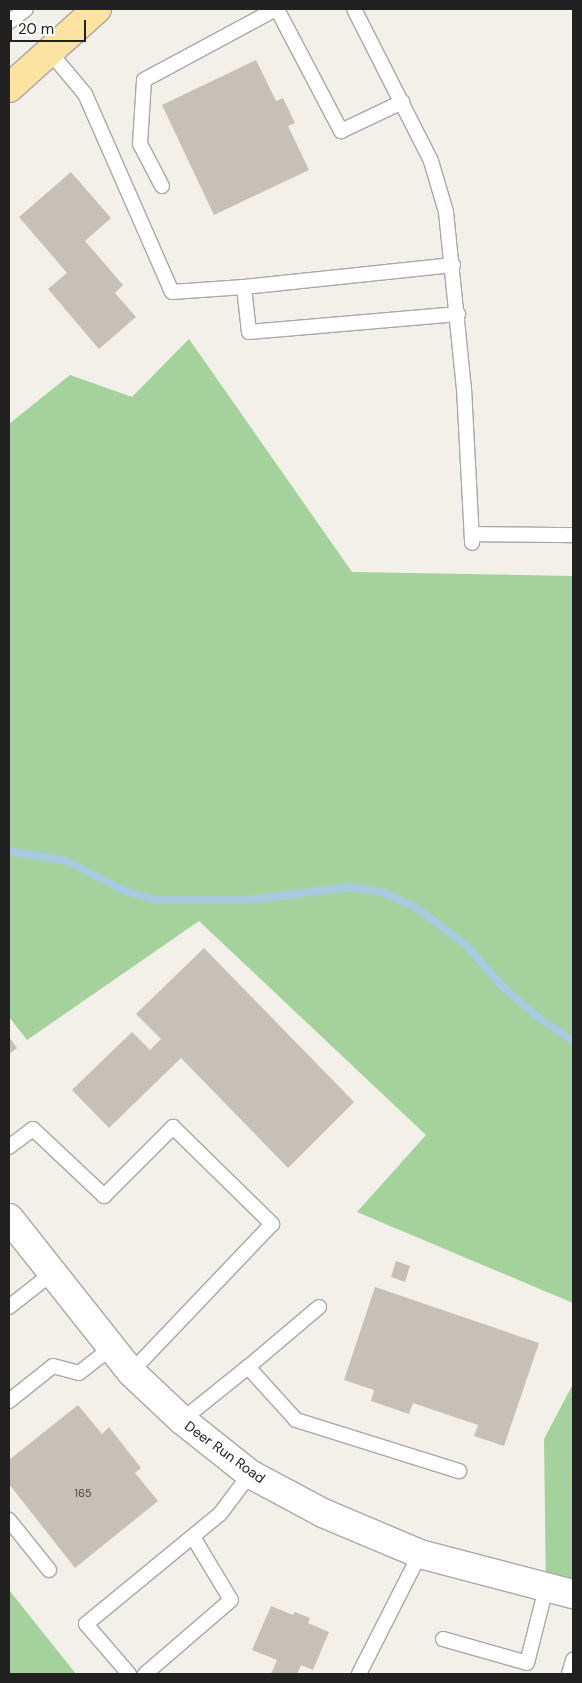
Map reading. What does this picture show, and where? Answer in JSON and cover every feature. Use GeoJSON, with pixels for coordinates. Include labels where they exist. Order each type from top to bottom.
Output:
{"type":"FeatureCollection","features":[{"type":"Feature","properties":{"kind":"main road"},"geometry":{"type":"LineString","coordinates":[[9,87],[97,9]]}},
{"type":"Feature","properties":{"kind":"street","name":"Deer Run Road"},"geometry":{"type":"LineString","coordinates":[[9,1218],[51,1274],[131,1372],[182,1420],[250,1474],[323,1513],[420,1554],[573,1594]]}},
{"type":"Feature","properties":{"kind":"lane"},"geometry":{"type":"LineString","coordinates":[[9,22],[26,9]]}},
{"type":"Feature","properties":{"kind":"lane"},"geometry":{"type":"LineString","coordinates":[[162,186],[140,144],[144,80],[276,9],[341,131],[402,102]]}},
{"type":"Feature","properties":{"kind":"lane"},"geometry":{"type":"LineString","coordinates":[[354,9],[431,161],[446,212],[458,314],[464,388],[472,538],[573,535]]}},
{"type":"Feature","properties":{"kind":"lane"},"geometry":{"type":"LineString","coordinates":[[49,51],[85,94],[172,292],[244,287],[453,266]]}},
{"type":"Feature","properties":{"kind":"lane"},"geometry":{"type":"LineString","coordinates":[[244,287],[249,332],[458,314]]}},
{"type":"Feature","properties":{"kind":"lane"},"geometry":{"type":"LineString","coordinates":[[9,1147],[33,1128],[104,1196],[173,1127],[272,1224],[131,1372]]}},
{"type":"Feature","properties":{"kind":"lane"},"geometry":{"type":"LineString","coordinates":[[9,1308],[51,1274]]}},
{"type":"Feature","properties":{"kind":"lane"},"geometry":{"type":"LineString","coordinates":[[182,1420],[319,1307]]}},
{"type":"Feature","properties":{"kind":"lane"},"geometry":{"type":"LineString","coordinates":[[9,1401],[53,1366],[79,1373],[111,1348]]}},
{"type":"Feature","properties":{"kind":"lane"},"geometry":{"type":"LineString","coordinates":[[248,1367],[296,1420],[460,1471]]}},
{"type":"Feature","properties":{"kind":"lane"},"geometry":{"type":"LineString","coordinates":[[129,1674],[86,1624],[220,1514],[250,1474]]}},
{"type":"Feature","properties":{"kind":"lane"},"geometry":{"type":"LineString","coordinates":[[9,1520],[49,1570]]}},
{"type":"Feature","properties":{"kind":"lane"},"geometry":{"type":"LineString","coordinates":[[145,1674],[231,1600],[193,1537]]}},
{"type":"Feature","properties":{"kind":"lane"},"geometry":{"type":"LineString","coordinates":[[359,1674],[420,1554]]}},
{"type":"Feature","properties":{"kind":"lane"},"geometry":{"type":"LineString","coordinates":[[443,1639],[527,1663],[546,1588]]}},
{"type":"Feature","properties":{"kind":"lane"},"geometry":{"type":"LineString","coordinates":[[569,1674],[573,1660]]}},
{"type":"Feature","properties":{"kind":"green space"},"geometry":{"type":"Polygon","coordinates":[[[189,339],[352,572],[573,576],[573,1303],[357,1212],[426,1135],[199,921],[27,1040],[9,1017],[9,424],[70,375],[132,397],[189,339]]]}},
{"type":"Feature","properties":{"kind":"green space"},"geometry":{"type":"Polygon","coordinates":[[[573,1384],[573,1594],[546,1588],[544,1439],[573,1384]]]}},
{"type":"Feature","properties":{"kind":"green space"},"geometry":{"type":"Polygon","coordinates":[[[9,1590],[76,1674],[9,1674],[9,1590]]]}},
{"type":"Feature","properties":{"kind":"building"},"geometry":{"type":"Polygon","coordinates":[[[256,60],[276,101],[283,98],[295,123],[288,126],[309,170],[214,215],[162,105],[256,60]]]}},
{"type":"Feature","properties":{"kind":"building"},"geometry":{"type":"Polygon","coordinates":[[[71,172],[111,218],[85,241],[123,285],[115,293],[136,317],[99,349],[48,289],[67,273],[19,217],[71,172]]]}},
{"type":"Feature","properties":{"kind":"building"},"geometry":{"type":"Polygon","coordinates":[[[204,948],[354,1102],[288,1168],[181,1058],[109,1128],[72,1090],[132,1032],[150,1050],[161,1039],[136,1014],[204,948]]]}},
{"type":"Feature","properties":{"kind":"building"},"geometry":{"type":"Polygon","coordinates":[[[9,1037],[17,1048],[9,1054],[9,1037]]]}},
{"type":"Feature","properties":{"kind":"building"},"geometry":{"type":"Polygon","coordinates":[[[396,1261],[410,1266],[405,1282],[391,1277],[396,1261]]]}},
{"type":"Feature","properties":{"kind":"building"},"geometry":{"type":"Polygon","coordinates":[[[375,1287],[539,1343],[504,1446],[474,1436],[478,1425],[413,1403],[409,1414],[371,1401],[374,1390],[344,1380],[375,1287]]]}},
{"type":"Feature","properties":{"kind":"building"},"geometry":{"type":"Polygon","coordinates":[[[78,1405],[102,1434],[109,1427],[141,1468],[135,1473],[158,1501],[75,1568],[9,1484],[9,1460],[78,1405]]]}},
{"type":"Feature","properties":{"kind":"building"},"geometry":{"type":"Polygon","coordinates":[[[271,1606],[293,1615],[295,1612],[310,1618],[308,1623],[329,1632],[313,1670],[301,1665],[297,1674],[271,1674],[277,1660],[252,1650],[271,1606]]]}},
{"type":"Feature","properties":{"kind":"waterway"},"geometry":{"type":"LineString","coordinates":[[9,851],[67,861],[123,890],[155,900],[247,900],[351,887],[384,893],[415,907],[465,944],[502,986],[539,1018],[573,1041]]}}]}
